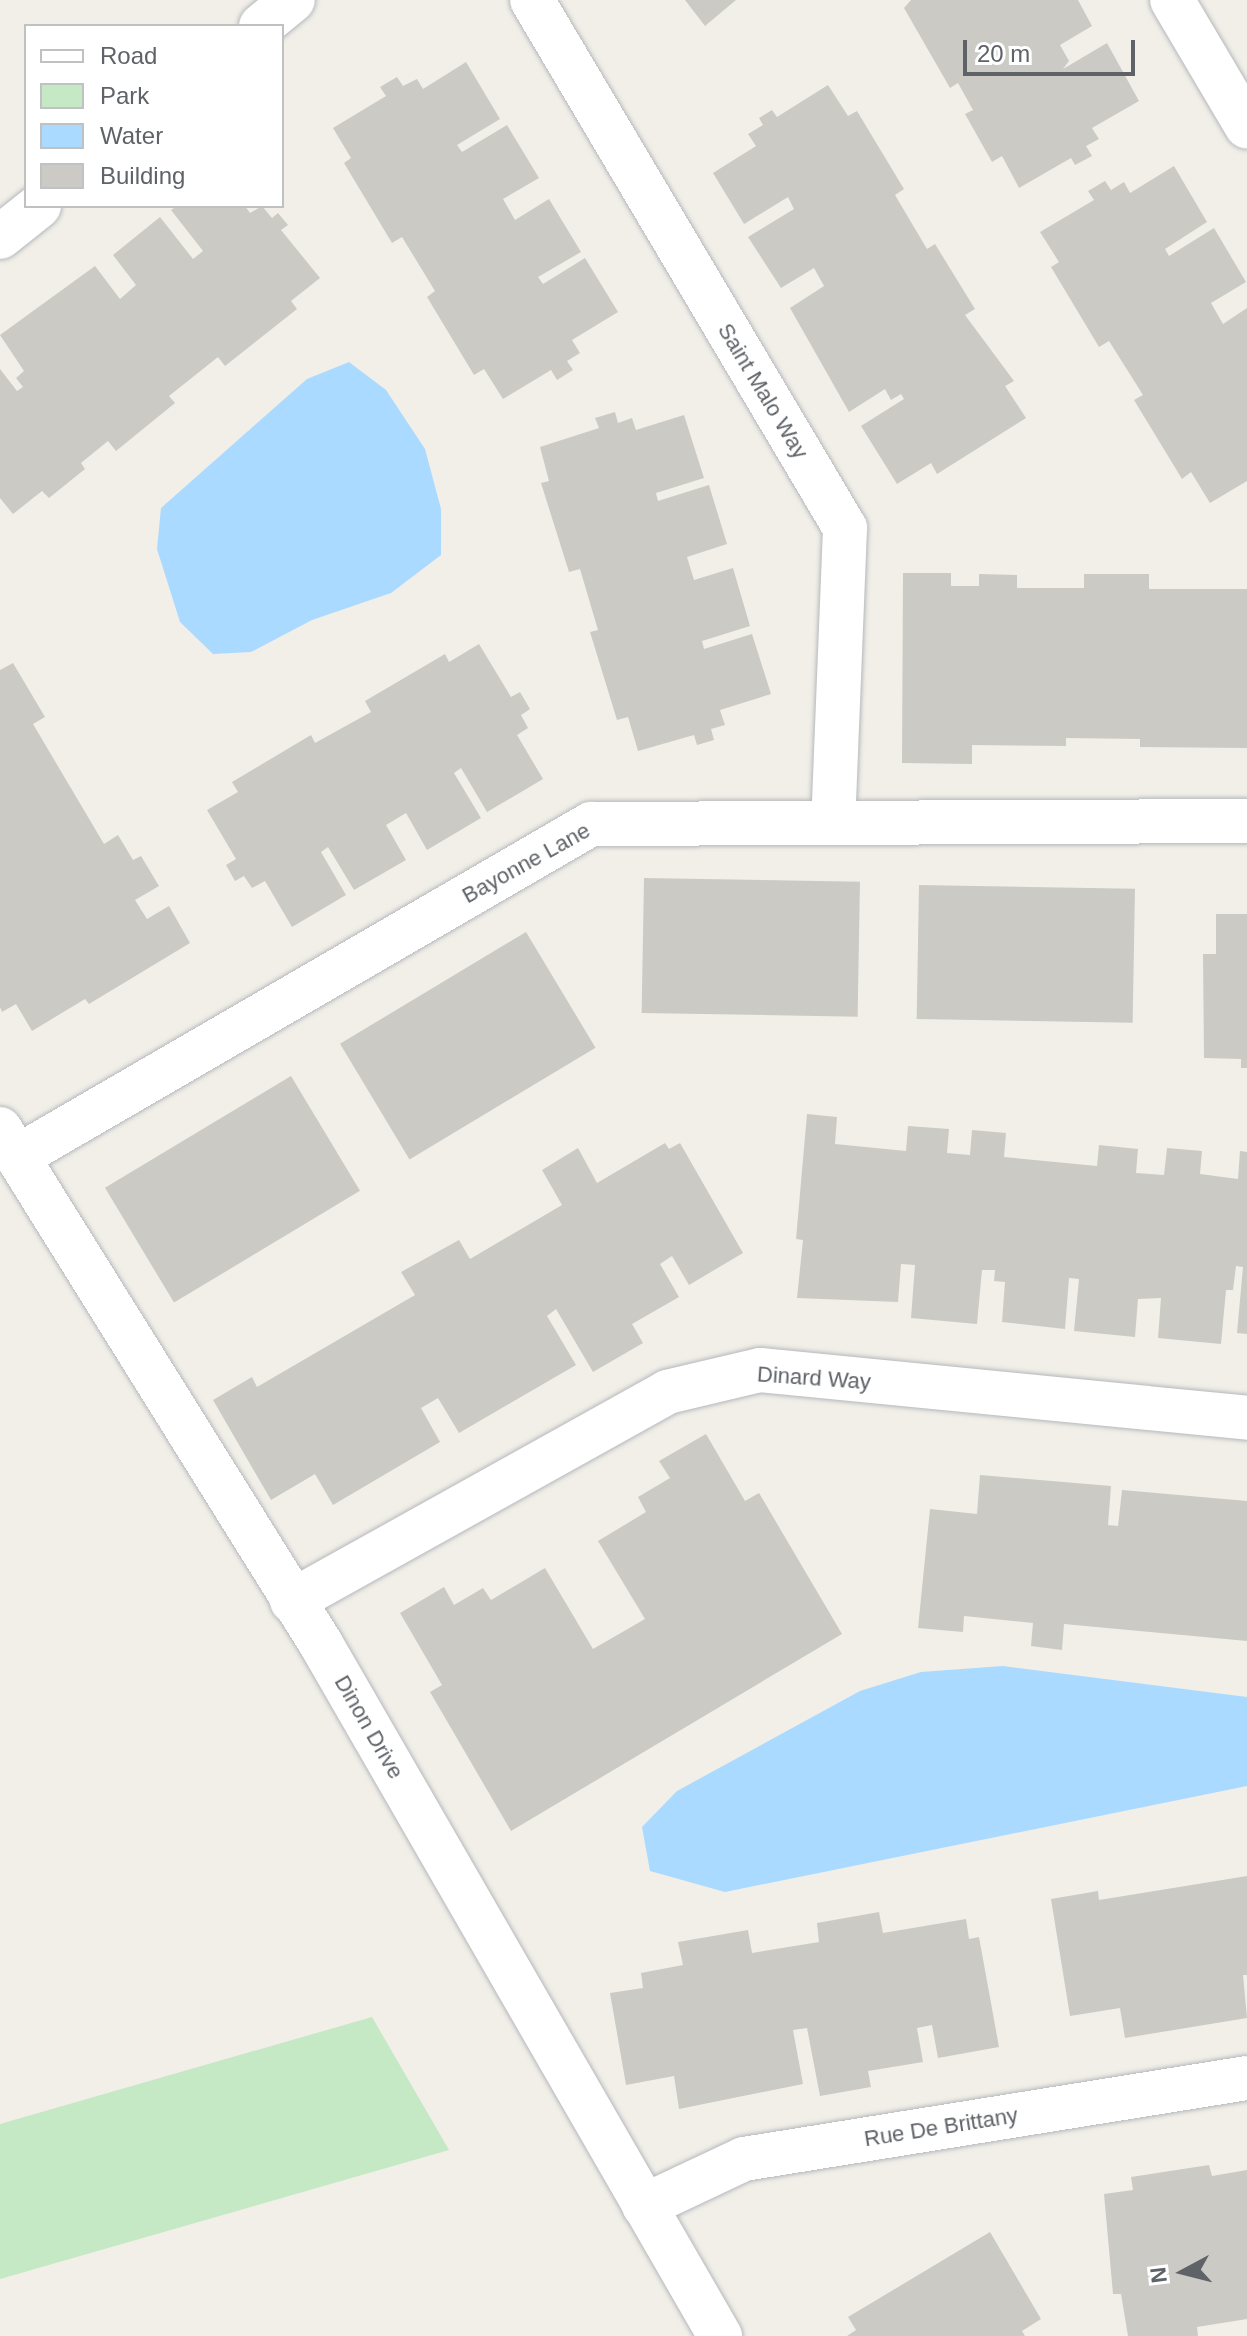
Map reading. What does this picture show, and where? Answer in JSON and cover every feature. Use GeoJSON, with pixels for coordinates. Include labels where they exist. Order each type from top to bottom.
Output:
{"type":"FeatureCollection","features":[{"type":"Feature","properties":{"kind":"street"},"geometry":{"type":"LineString","coordinates":[[263,24],[293,0]]}},
{"type":"Feature","properties":{"kind":"street","name":"Saint Malo Way"},"geometry":{"type":"LineString","coordinates":[[532,0],[845,528],[833,823]]}},
{"type":"Feature","properties":{"kind":"street"},"geometry":{"type":"LineString","coordinates":[[1172,0],[1247,127]]}},
{"type":"Feature","properties":{"kind":"street"},"geometry":{"type":"LineString","coordinates":[[0,237],[36,208]]}},
{"type":"Feature","properties":{"kind":"street","name":"Bayonne Lane"},"geometry":{"type":"LineString","coordinates":[[9,1143],[591,824],[1247,821]]}},
{"type":"Feature","properties":{"kind":"street","name":"Dinon Drive"},"geometry":{"type":"LineString","coordinates":[[9,1143],[292,1601],[720,2336]]}},
{"type":"Feature","properties":{"kind":"street","name":"Dinard Way"},"geometry":{"type":"LineString","coordinates":[[292,1601],[667,1392],[760,1370],[1247,1418]]}},
{"type":"Feature","properties":{"kind":"street","name":"Rue De Brittany"},"geometry":{"type":"LineString","coordinates":[[644,2206],[744,2159],[1247,2078]]}},
{"type":"Feature","properties":{"kind":"green space"},"geometry":{"type":"Polygon","coordinates":[[[372,2017],[449,2150],[0,2279],[0,2124],[372,2017]]]}},
{"type":"Feature","properties":{"kind":"water"},"geometry":{"type":"Polygon","coordinates":[[[349,362],[386,390],[425,449],[441,509],[441,555],[391,593],[312,620],[251,652],[213,654],[180,622],[157,549],[161,508],[307,379],[349,362]]]}},
{"type":"Feature","properties":{"kind":"water"},"geometry":{"type":"Polygon","coordinates":[[[1003,1666],[1247,1697],[1247,1786],[725,1892],[650,1871],[642,1827],[677,1791],[860,1691],[921,1672],[1003,1666]]]}},
{"type":"Feature","properties":{"kind":"building"},"geometry":{"type":"Polygon","coordinates":[[[685,0],[736,0],[705,26],[685,0]]]}},
{"type":"Feature","properties":{"kind":"building"},"geometry":{"type":"Polygon","coordinates":[[[911,0],[1078,0],[1092,26],[1060,45],[1069,61],[1063,69],[1107,43],[1139,101],[1092,128],[1099,139],[1086,146],[1092,156],[1075,165],[1071,158],[1019,188],[1002,156],[992,162],[965,114],[973,110],[958,83],[950,88],[904,8],[911,0]]]}},
{"type":"Feature","properties":{"kind":"building"},"geometry":{"type":"Polygon","coordinates":[[[466,62],[500,119],[457,145],[462,152],[507,125],[539,178],[503,199],[515,220],[549,199],[581,252],[538,277],[543,284],[585,258],[618,312],[572,340],[580,353],[567,361],[573,370],[557,380],[551,370],[503,399],[484,369],[474,375],[427,297],[435,291],[402,237],[392,243],[344,163],[351,158],[333,128],[386,96],[380,87],[397,77],[403,86],[417,79],[423,89],[466,62]]]}},
{"type":"Feature","properties":{"kind":"building"},"geometry":{"type":"Polygon","coordinates":[[[828,85],[848,116],[857,111],[904,189],[895,195],[927,249],[935,244],[975,309],[965,315],[1014,381],[1005,386],[1026,418],[937,474],[931,463],[897,484],[861,426],[904,399],[901,394],[891,400],[885,389],[849,412],[790,308],[824,286],[814,268],[781,288],[748,237],[794,209],[788,197],[744,224],[713,173],[756,146],[748,134],[763,125],[759,118],[772,110],[777,117],[828,85]]]}},
{"type":"Feature","properties":{"kind":"building"},"geometry":{"type":"Polygon","coordinates":[[[1174,166],[1207,222],[1165,249],[1169,256],[1214,228],[1246,282],[1211,303],[1223,324],[1247,308],[1247,481],[1210,503],[1191,472],[1182,479],[1134,400],[1143,395],[1109,341],[1099,347],[1051,267],[1059,262],[1040,232],[1094,200],[1088,191],[1105,181],[1111,190],[1124,182],[1130,193],[1174,166]]]}},
{"type":"Feature","properties":{"kind":"building"},"geometry":{"type":"Polygon","coordinates":[[[246,208],[250,213],[264,208],[272,218],[278,213],[288,225],[281,230],[320,278],[291,301],[297,309],[225,366],[218,357],[169,396],[175,403],[116,451],[108,441],[81,463],[85,469],[49,498],[42,491],[13,514],[0,498],[0,369],[17,391],[23,387],[16,378],[24,371],[0,335],[95,266],[120,299],[136,285],[113,255],[160,217],[193,259],[203,251],[171,210],[246,208]]]}},
{"type":"Feature","properties":{"kind":"building"},"geometry":{"type":"Polygon","coordinates":[[[615,412],[618,423],[632,418],[636,430],[684,415],[704,478],[656,493],[658,501],[709,485],[727,544],[687,557],[694,580],[733,568],[750,626],[702,641],[704,649],[752,634],[771,694],[720,710],[725,725],[711,729],[714,740],[697,745],[694,735],[638,751],[628,717],[617,720],[590,632],[598,630],[580,569],[569,572],[541,483],[549,481],[540,447],[599,428],[595,418],[615,412]]]}},
{"type":"Feature","properties":{"kind":"building"},"geometry":{"type":"Polygon","coordinates":[[[903,573],[951,573],[951,586],[979,586],[979,574],[1017,575],[1017,588],[1084,588],[1084,574],[1149,574],[1149,589],[1247,589],[1247,748],[1140,747],[1140,739],[1066,738],[1066,746],[972,745],[972,764],[902,763],[903,573]]]}},
{"type":"Feature","properties":{"kind":"building"},"geometry":{"type":"Polygon","coordinates":[[[479,644],[511,697],[520,692],[530,709],[521,715],[528,728],[517,735],[543,779],[487,812],[461,768],[454,773],[481,818],[427,850],[406,813],[386,825],[406,860],[354,890],[328,847],[321,852],[346,895],[292,927],[265,881],[252,888],[244,876],[235,881],[226,865],[236,859],[207,810],[238,792],[232,782],[311,735],[315,743],[371,712],[365,701],[445,654],[449,662],[479,644]]]}},
{"type":"Feature","properties":{"kind":"building"},"geometry":{"type":"Polygon","coordinates":[[[13,663],[45,717],[33,724],[104,844],[118,835],[133,860],[141,856],[159,886],[135,900],[147,919],[169,906],[190,943],[89,1004],[85,999],[32,1031],[16,1004],[2,1012],[0,1007],[0,670],[13,663]]]}},
{"type":"Feature","properties":{"kind":"building"},"geometry":{"type":"Polygon","coordinates":[[[644,878],[860,882],[858,1017],[642,1013],[644,878]]]}},
{"type":"Feature","properties":{"kind":"building"},"geometry":{"type":"Polygon","coordinates":[[[919,885],[1135,889],[1133,1023],[917,1019],[919,885]]]}},
{"type":"Feature","properties":{"kind":"building"},"geometry":{"type":"Polygon","coordinates":[[[1216,914],[1247,914],[1247,1068],[1241,1068],[1241,1059],[1204,1058],[1203,954],[1216,954],[1216,914]]]}},
{"type":"Feature","properties":{"kind":"building"},"geometry":{"type":"Polygon","coordinates":[[[526,932],[596,1048],[410,1159],[340,1044],[526,932]]]}},
{"type":"Feature","properties":{"kind":"building"},"geometry":{"type":"Polygon","coordinates":[[[291,1076],[360,1191],[174,1303],[105,1188],[291,1076]]]}},
{"type":"Feature","properties":{"kind":"building"},"geometry":{"type":"Polygon","coordinates":[[[807,1114],[837,1117],[835,1144],[906,1151],[908,1126],[949,1129],[947,1153],[970,1155],[972,1130],[1006,1133],[1004,1157],[1097,1166],[1099,1145],[1138,1149],[1136,1173],[1164,1175],[1167,1148],[1202,1151],[1200,1174],[1238,1179],[1240,1151],[1247,1152],[1247,1334],[1237,1333],[1243,1267],[1236,1266],[1233,1290],[1226,1290],[1221,1344],[1158,1338],[1161,1298],[1138,1299],[1135,1337],[1074,1331],[1079,1279],[1069,1278],[1065,1329],[1002,1322],[1005,1282],[994,1281],[995,1270],[982,1270],[977,1324],[911,1318],[915,1265],[901,1264],[898,1302],[797,1298],[803,1240],[796,1239],[807,1114]]]}},
{"type":"Feature","properties":{"kind":"building"},"geometry":{"type":"Polygon","coordinates":[[[665,1143],[669,1149],[680,1143],[743,1253],[689,1285],[672,1256],[660,1264],[679,1297],[632,1324],[643,1343],[593,1372],[556,1309],[547,1316],[576,1365],[459,1433],[438,1398],[421,1408],[440,1442],[333,1505],[315,1474],[271,1500],[213,1400],[252,1377],[257,1387],[415,1295],[401,1272],[459,1240],[470,1259],[562,1205],[542,1170],[578,1148],[597,1183],[665,1143]]]}},
{"type":"Feature","properties":{"kind":"building"},"geometry":{"type":"Polygon","coordinates":[[[706,1434],[745,1501],[759,1493],[842,1634],[511,1831],[430,1692],[442,1685],[400,1613],[444,1587],[454,1605],[483,1588],[491,1600],[545,1568],[593,1649],[645,1619],[598,1541],[646,1512],[638,1497],[670,1478],[659,1461],[706,1434]]]}},
{"type":"Feature","properties":{"kind":"building"},"geometry":{"type":"Polygon","coordinates":[[[980,1475],[1111,1486],[1108,1525],[1118,1526],[1122,1490],[1247,1501],[1247,1641],[1064,1624],[1062,1650],[1031,1646],[1033,1623],[964,1616],[963,1632],[918,1628],[930,1509],[977,1514],[980,1475]]]}},
{"type":"Feature","properties":{"kind":"building"},"geometry":{"type":"Polygon","coordinates":[[[1247,1876],[1247,1975],[1243,1975],[1247,2018],[1125,2038],[1120,2008],[1070,2016],[1051,1899],[1098,1891],[1099,1900],[1247,1876]]]}},
{"type":"Feature","properties":{"kind":"building"},"geometry":{"type":"Polygon","coordinates":[[[879,1912],[883,1933],[966,1919],[969,1939],[979,1937],[999,2047],[938,2058],[932,2025],[917,2028],[923,2062],[868,2071],[871,2087],[820,2096],[807,2028],[793,2030],[803,2084],[679,2109],[674,2076],[626,2085],[610,1993],[643,1988],[641,1973],[683,1965],[678,1942],[748,1930],[752,1953],[819,1942],[817,1923],[879,1912]]]}},
{"type":"Feature","properties":{"kind":"building"},"geometry":{"type":"Polygon","coordinates":[[[1209,2165],[1212,2176],[1247,2170],[1247,2319],[1197,2327],[1198,2336],[1128,2336],[1121,2294],[1113,2294],[1104,2194],[1133,2190],[1131,2177],[1209,2165]]]}},
{"type":"Feature","properties":{"kind":"building"},"geometry":{"type":"Polygon","coordinates":[[[990,2232],[1041,2319],[1022,2331],[1025,2336],[847,2336],[856,2330],[848,2317],[990,2232]]]}}]}
